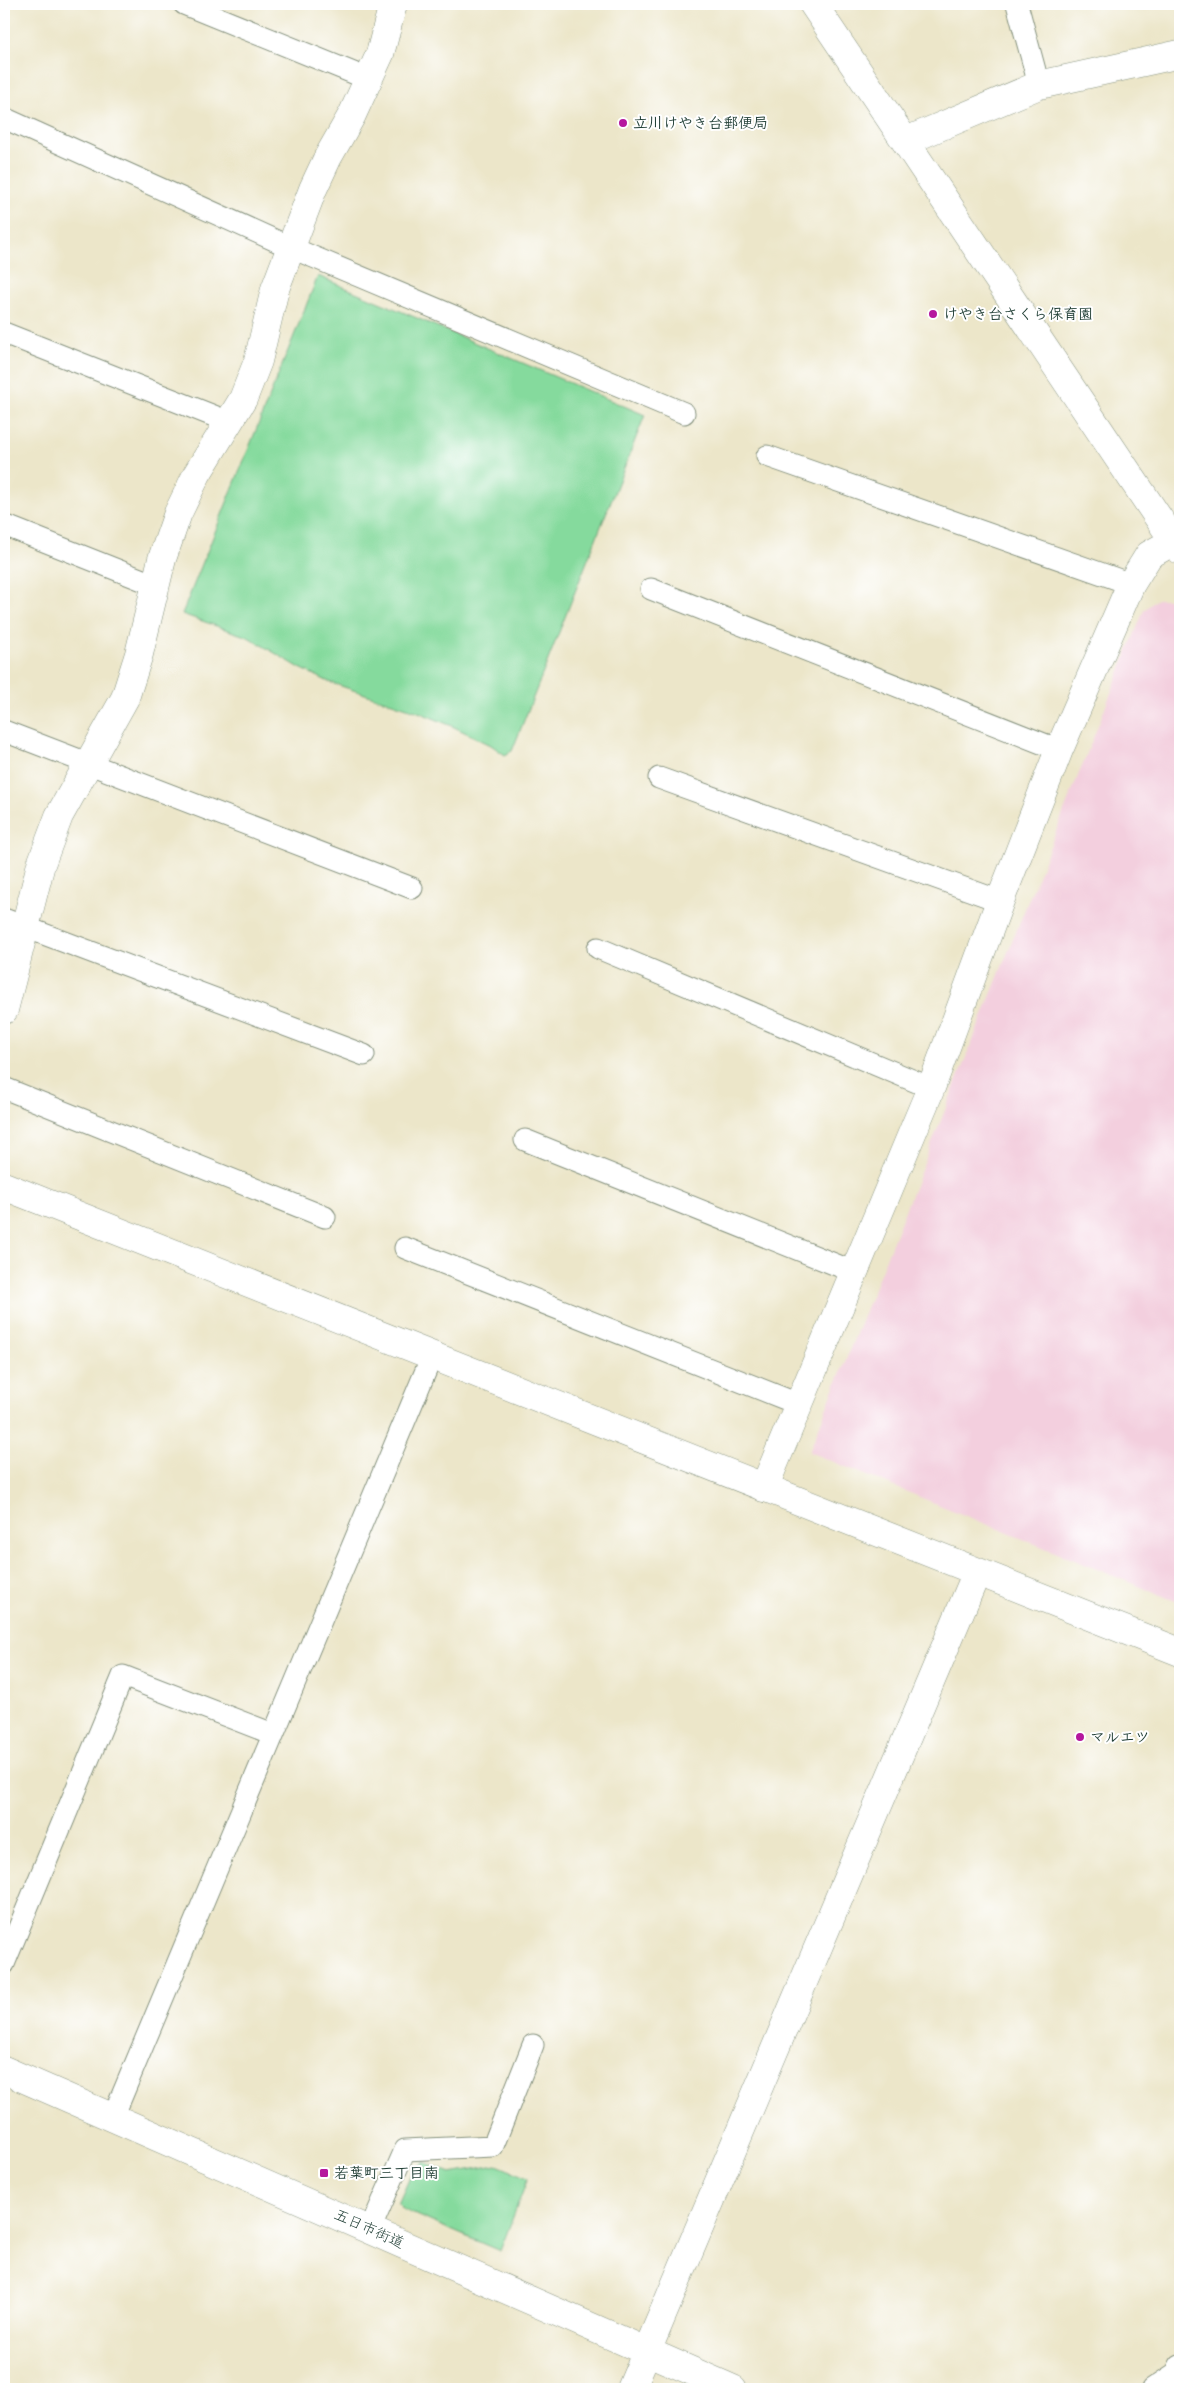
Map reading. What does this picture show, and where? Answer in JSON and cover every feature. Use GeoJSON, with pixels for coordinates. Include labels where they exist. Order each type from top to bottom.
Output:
{"type":"FeatureCollection","features":[{"type":"Feature","properties":{"kind":"street"},"geometry":{"type":"LineString","coordinates":[[4,1010],[14,924],[44,856],[59,816],[86,764],[125,698],[139,654],[155,585],[178,514],[197,474],[243,398],[258,361],[275,288],[292,248],[313,189],[331,150],[355,109],[380,54],[393,4]]}},
{"type":"Feature","properties":{"kind":"street"},"geometry":{"type":"LineString","coordinates":[[764,1488],[932,1088],[1000,901],[1059,750],[1131,584],[1149,555],[1177,545],[814,4]]}},
{"type":"Feature","properties":{"kind":"street"},"geometry":{"type":"LineString","coordinates":[[906,141],[1039,85],[1180,54]]}},
{"type":"Feature","properties":{"kind":"street"},"geometry":{"type":"LineString","coordinates":[[4,1186],[1180,1652]]}},
{"type":"Feature","properties":{"kind":"street"},"geometry":{"type":"LineString","coordinates":[[631,2389],[977,1572]]}},
{"type":"Feature","properties":{"kind":"street","name":"五日市街道"},"geometry":{"type":"LineString","coordinates":[[4,2070],[733,2389]]}},
{"type":"Feature","properties":{"kind":"lane"},"geometry":{"type":"LineString","coordinates":[[184,4],[368,79]]}},
{"type":"Feature","properties":{"kind":"lane"},"geometry":{"type":"LineString","coordinates":[[1017,4],[1039,85]]}},
{"type":"Feature","properties":{"kind":"lane"},"geometry":{"type":"LineString","coordinates":[[4,118],[292,248],[684,412]]}},
{"type":"Feature","properties":{"kind":"lane"},"geometry":{"type":"LineString","coordinates":[[4,333],[229,422]]}},
{"type":"Feature","properties":{"kind":"lane"},"geometry":{"type":"LineString","coordinates":[[767,456],[1131,584]]}},
{"type":"Feature","properties":{"kind":"lane"},"geometry":{"type":"LineString","coordinates":[[4,525],[155,585]]}},
{"type":"Feature","properties":{"kind":"lane"},"geometry":{"type":"LineString","coordinates":[[651,589],[1059,750]]}},
{"type":"Feature","properties":{"kind":"lane"},"geometry":{"type":"LineString","coordinates":[[4,731],[412,888]]}},
{"type":"Feature","properties":{"kind":"lane"},"geometry":{"type":"LineString","coordinates":[[659,778],[1000,901]]}},
{"type":"Feature","properties":{"kind":"lane"},"geometry":{"type":"LineString","coordinates":[[14,924],[364,1055]]}},
{"type":"Feature","properties":{"kind":"lane"},"geometry":{"type":"LineString","coordinates":[[598,948],[932,1088]]}},
{"type":"Feature","properties":{"kind":"lane"},"geometry":{"type":"LineString","coordinates":[[4,1088],[325,1216]]}},
{"type":"Feature","properties":{"kind":"lane"},"geometry":{"type":"LineString","coordinates":[[525,1140],[854,1272]]}},
{"type":"Feature","properties":{"kind":"lane"},"geometry":{"type":"LineString","coordinates":[[406,1248],[798,1404]]}},
{"type":"Feature","properties":{"kind":"lane"},"geometry":{"type":"LineString","coordinates":[[112,2117],[432,1356]]}},
{"type":"Feature","properties":{"kind":"lane"},"geometry":{"type":"LineString","coordinates":[[4,1964],[123,1676],[273,1734]]}},
{"type":"Feature","properties":{"kind":"lane"},"geometry":{"type":"LineString","coordinates":[[370,2230],[405,2150],[492,2146],[534,2045]]}},
{"type":"Feature","properties":{"kind":"lane"},"geometry":{"type":"LineString","coordinates":[[1152,2389],[1176,2373],[1180,2365]]}},
{"type":"Feature","properties":{"kind":"shaded area"},"geometry":{"type":"Polygon","coordinates":[[[1157,599],[1172,599],[1180,605],[1180,1603],[809,1452],[1144,610],[1157,599]]]}},
{"type":"Feature","properties":{"kind":"green space"},"geometry":{"type":"Polygon","coordinates":[[[318,276],[645,415],[512,751],[505,755],[491,745],[452,726],[416,711],[329,682],[300,668],[248,637],[182,614],[318,276]]]}},
{"type":"Feature","properties":{"kind":"green space"},"geometry":{"type":"Polygon","coordinates":[[[424,2162],[451,2173],[497,2165],[528,2178],[500,2251],[404,2210],[398,2204],[413,2170],[424,2162]]]}},
{"type":"Feature","properties":{"kind":"place","name":"立川けやき台郵便局"},"geometry":{"type":"Point","coordinates":[623,123]}},
{"type":"Feature","properties":{"kind":"place","name":"けやき台さくら保育園"},"geometry":{"type":"Point","coordinates":[933,314]}},
{"type":"Feature","properties":{"kind":"place","name":"マルエツ"},"geometry":{"type":"Point","coordinates":[1080,1737]}},
{"type":"Feature","properties":{"kind":"place","name":"若葉町三丁目南"},"geometry":{"type":"Point","coordinates":[324,2173]}}]}
